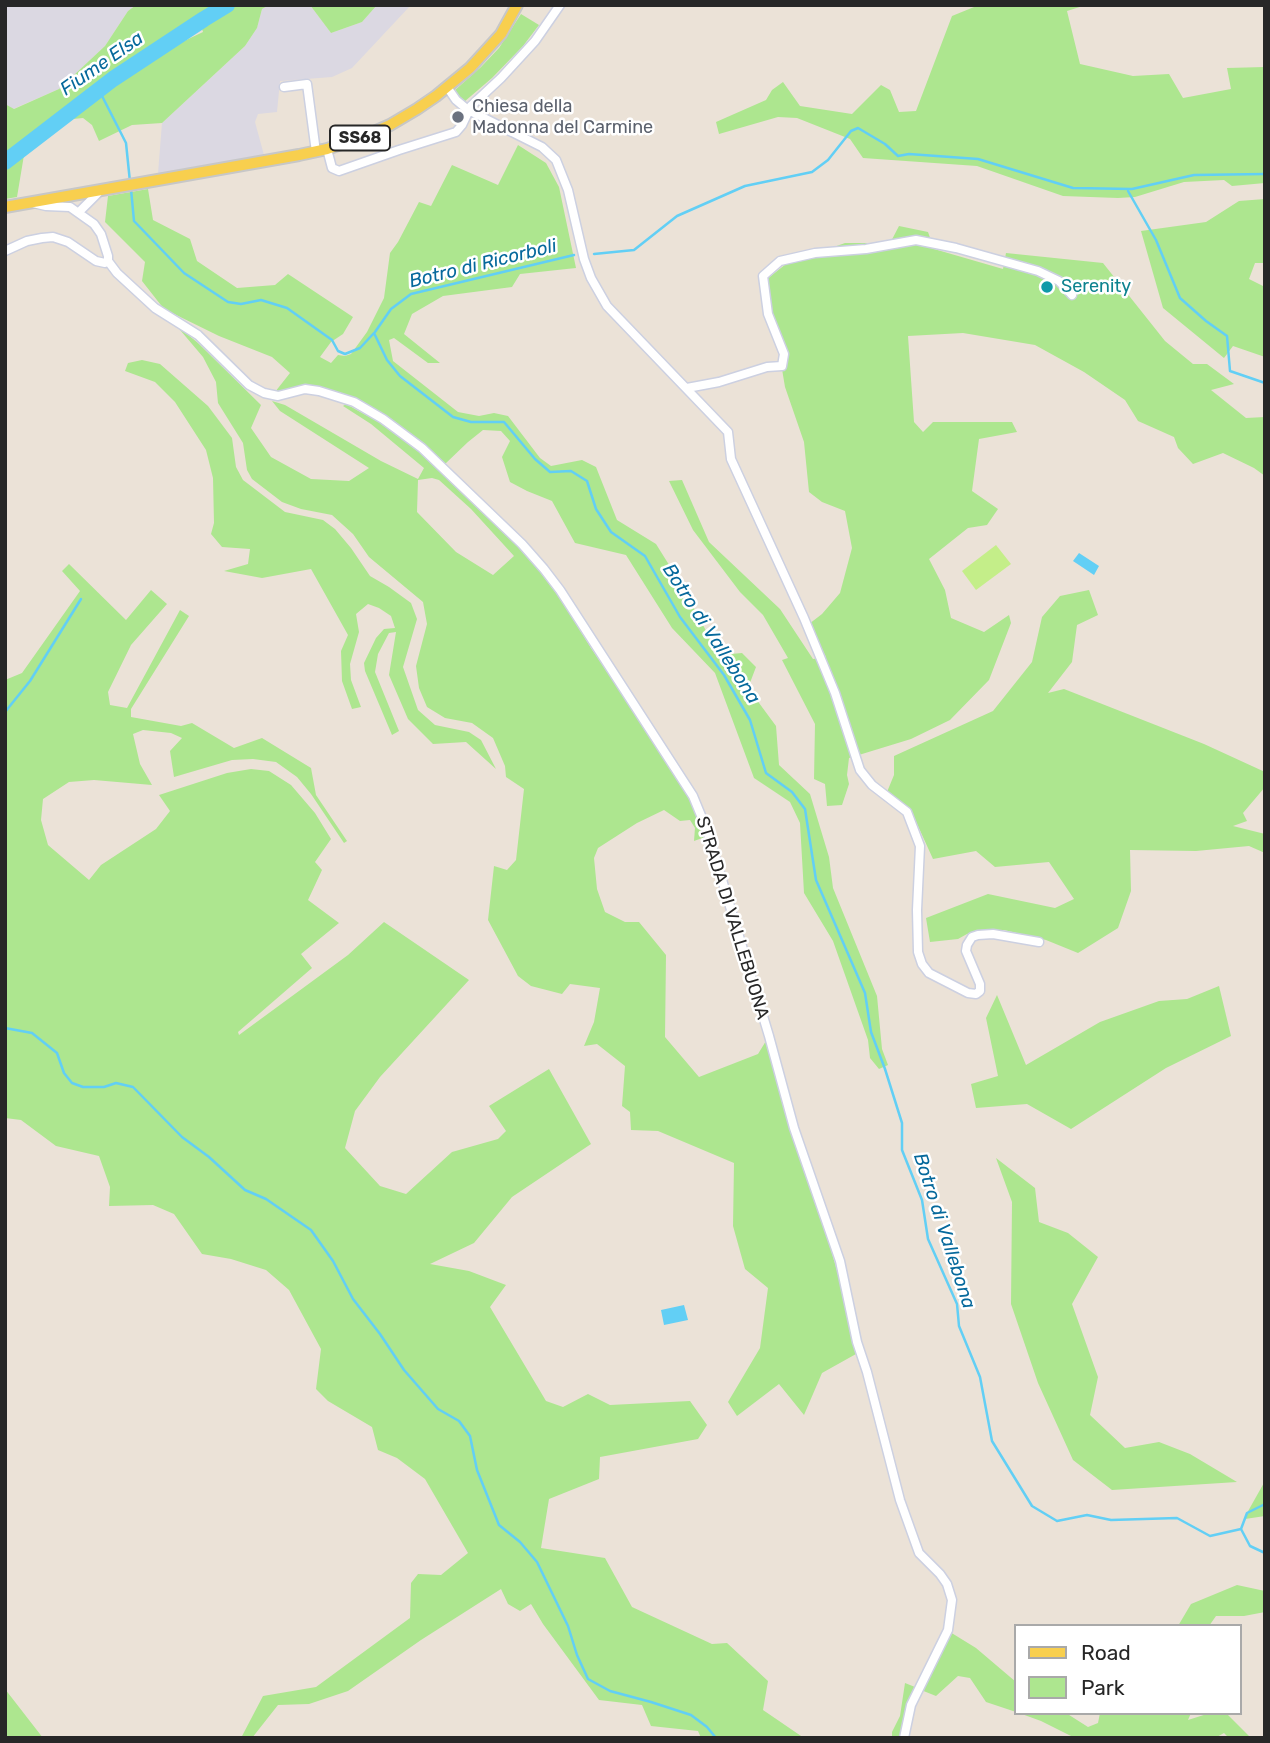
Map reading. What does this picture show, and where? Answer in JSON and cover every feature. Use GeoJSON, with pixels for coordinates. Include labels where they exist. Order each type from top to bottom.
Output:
{"type":"FeatureCollection","features":[{"type":"Feature","properties":{"kind":"main road","name":"SS68"},"geometry":{"type":"LineString","coordinates":[[5,207],[321,151],[365,136],[390,125],[428,102],[470,68],[504,29],[517,5]]}},
{"type":"Feature","properties":{"kind":"street"},"geometry":{"type":"LineString","coordinates":[[284,87],[307,85],[321,151],[332,168],[339,171],[399,149],[452,134],[460,128],[468,110],[535,41],[560,5]]}},
{"type":"Feature","properties":{"kind":"street"},"geometry":{"type":"LineString","coordinates":[[447,87],[456,100],[468,110],[542,147],[556,160],[568,190],[591,278],[607,306],[728,432],[732,459],[835,693],[860,770],[872,785],[907,813],[920,846],[917,910],[918,952],[922,964],[929,973],[968,993],[976,994],[980,991],[980,984],[966,948],[972,937],[993,934],[1039,942]]}},
{"type":"Feature","properties":{"kind":"street"},"geometry":{"type":"LineString","coordinates":[[79,212],[101,190]]}},
{"type":"Feature","properties":{"kind":"street"},"geometry":{"type":"LineString","coordinates":[[5,251],[38,238],[57,238],[68,242],[96,261],[108,261],[101,234],[94,223],[68,207],[33,203]]}},
{"type":"Feature","properties":{"kind":"street"},"geometry":{"type":"LineString","coordinates":[[687,388],[719,382],[767,367],[782,366],[784,354],[768,314],[763,276],[780,261],[815,253],[866,249],[916,240],[1038,271],[1059,281],[1072,295]]}},
{"type":"Feature","properties":{"kind":"street","name":"STRADA DI VALLEBUONA"},"geometry":{"type":"LineString","coordinates":[[108,261],[117,273],[155,308],[198,335],[248,385],[278,396],[305,389],[354,402],[383,419],[422,448],[522,544],[544,569],[693,796],[707,830],[794,1128],[840,1261],[857,1342],[900,1500],[919,1553],[947,1584],[951,1600],[948,1630],[911,1705],[904,1738]]}},
{"type":"Feature","properties":{"kind":"shaded area"},"geometry":{"type":"Polygon","coordinates":[[[5,5],[136,5],[128,11],[105,46],[59,89],[13,109],[5,104],[5,5]]]}},
{"type":"Feature","properties":{"kind":"shaded area"},"geometry":{"type":"Polygon","coordinates":[[[269,5],[310,5],[331,33],[362,22],[377,5],[411,5],[352,68],[332,77],[280,81],[277,112],[258,114],[255,122],[267,166],[157,186],[162,123],[245,46],[257,28],[262,9],[269,5]]]}},
{"type":"Feature","properties":{"kind":"green space"},"geometry":{"type":"Polygon","coordinates":[[[136,5],[269,5],[262,9],[257,28],[245,46],[162,123],[132,125],[99,141],[92,125],[83,118],[73,119],[24,155],[17,197],[5,199],[5,104],[14,109],[59,89],[105,46],[128,11],[136,5]],[[199,19],[142,55],[144,60],[203,32],[199,19]]]}},
{"type":"Feature","properties":{"kind":"green space"},"geometry":{"type":"Polygon","coordinates":[[[310,5],[377,5],[362,22],[331,33],[310,5]]]}},
{"type":"Feature","properties":{"kind":"green space"},"geometry":{"type":"Polygon","coordinates":[[[979,5],[1086,5],[1067,11],[1080,64],[1133,76],[1169,74],[1183,98],[1231,89],[1227,68],[1265,67],[1265,183],[1232,186],[1224,180],[1184,182],[1135,197],[1063,196],[977,166],[863,158],[850,139],[797,118],[778,117],[719,134],[716,122],[766,100],[772,90],[783,82],[800,106],[852,114],[881,85],[890,90],[899,112],[916,111],[952,16],[979,5]]]}},
{"type":"Feature","properties":{"kind":"green space"},"geometry":{"type":"Polygon","coordinates":[[[521,14],[539,25],[492,78],[464,102],[454,91],[499,48],[521,14]]]}},
{"type":"Feature","properties":{"kind":"green space"},"geometry":{"type":"Polygon","coordinates":[[[518,145],[546,163],[559,187],[576,268],[520,274],[512,287],[443,296],[412,314],[404,334],[440,363],[428,363],[394,338],[389,340],[393,361],[458,412],[479,416],[494,413],[508,416],[540,458],[551,466],[582,460],[596,467],[617,520],[656,544],[719,655],[742,653],[756,667],[748,688],[776,726],[779,765],[810,794],[829,857],[833,888],[877,996],[882,1049],[888,1065],[879,1069],[870,1058],[868,1040],[833,941],[804,893],[800,823],[790,802],[754,778],[715,673],[672,628],[626,555],[575,543],[552,501],[510,482],[502,457],[510,441],[501,431],[483,430],[445,464],[421,441],[354,399],[316,386],[275,392],[290,373],[272,357],[219,336],[164,309],[142,281],[145,262],[105,222],[108,196],[148,189],[153,220],[190,239],[197,261],[237,288],[275,285],[288,274],[353,317],[343,334],[331,342],[320,357],[331,363],[338,355],[351,354],[367,332],[384,298],[390,253],[419,202],[431,206],[452,165],[498,185],[518,145]]]}},
{"type":"Feature","properties":{"kind":"green space"},"geometry":{"type":"Polygon","coordinates":[[[1265,199],[1265,263],[1255,263],[1249,279],[1265,287],[1265,357],[1233,346],[1224,358],[1163,308],[1141,231],[1206,222],[1239,201],[1265,199]]]}},
{"type":"Feature","properties":{"kind":"green space"},"geometry":{"type":"Polygon","coordinates":[[[899,226],[928,232],[934,249],[1003,269],[1006,253],[1103,263],[1165,341],[1193,364],[1207,364],[1234,384],[1211,390],[1246,418],[1265,417],[1265,476],[1223,453],[1193,464],[1178,448],[1174,437],[1138,421],[1125,400],[1084,372],[1035,345],[963,333],[908,336],[914,422],[923,432],[933,422],[1012,422],[1017,432],[979,439],[972,491],[998,509],[987,525],[968,528],[929,559],[945,590],[951,618],[984,632],[1009,615],[1011,623],[989,680],[950,720],[911,739],[849,758],[849,784],[842,805],[827,806],[825,784],[814,779],[815,724],[782,660],[788,658],[763,615],[740,592],[693,530],[669,481],[682,480],[709,542],[780,609],[813,659],[826,657],[809,624],[822,614],[840,593],[852,548],[845,511],[822,502],[809,492],[804,442],[785,387],[767,279],[786,264],[845,243],[866,243],[887,249],[899,226]]]}},
{"type":"Feature","properties":{"kind":"green space"},"geometry":{"type":"Polygon","coordinates":[[[175,324],[261,405],[251,428],[271,457],[311,479],[349,481],[369,468],[280,411],[272,401],[285,405],[381,461],[418,479],[424,468],[371,424],[343,406],[346,404],[386,426],[413,446],[473,500],[527,555],[562,601],[683,788],[705,837],[694,841],[695,828],[690,820],[680,821],[664,810],[637,823],[598,848],[594,858],[597,889],[605,912],[625,922],[639,922],[666,955],[665,1037],[699,1077],[758,1054],[769,1036],[840,1281],[856,1354],[822,1373],[804,1415],[779,1384],[737,1416],[728,1402],[760,1348],[768,1288],[745,1269],[733,1226],[734,1163],[658,1131],[631,1130],[630,1112],[622,1106],[625,1066],[597,1044],[584,1046],[594,1022],[600,988],[570,984],[562,994],[531,986],[518,976],[488,920],[494,866],[507,870],[516,860],[524,789],[506,777],[505,766],[493,738],[472,723],[445,718],[427,707],[419,688],[416,666],[427,624],[423,602],[369,557],[353,534],[332,515],[282,502],[252,479],[247,470],[243,443],[218,403],[216,382],[203,357],[175,324]],[[418,480],[417,512],[456,552],[493,575],[514,556],[471,509],[439,480],[418,480]]]}},
{"type":"Feature","properties":{"kind":"green space"},"geometry":{"type":"Polygon","coordinates":[[[142,360],[160,364],[208,406],[232,438],[236,467],[243,480],[285,512],[323,520],[335,529],[351,548],[370,576],[411,603],[417,619],[403,667],[418,710],[435,725],[469,732],[481,740],[496,769],[466,742],[433,744],[408,719],[389,675],[396,632],[389,633],[378,654],[375,672],[399,731],[392,735],[364,663],[376,638],[384,629],[395,628],[391,616],[368,604],[356,614],[359,632],[350,664],[351,680],[361,707],[352,709],[342,681],[341,651],[348,635],[311,569],[262,578],[224,571],[248,564],[250,549],[222,547],[211,534],[214,523],[213,478],[206,450],[175,402],[155,382],[125,371],[128,363],[142,360]]]}},
{"type":"Feature","properties":{"kind":"green space"},"geometry":{"type":"Polygon","coordinates":[[[996,545],[1011,564],[976,590],[962,571],[996,545]]]}},
{"type":"Feature","properties":{"kind":"green space"},"geometry":{"type":"Polygon","coordinates":[[[69,564],[126,620],[151,590],[167,604],[131,645],[108,692],[110,705],[127,708],[180,610],[189,616],[131,709],[131,717],[181,726],[192,723],[234,748],[262,738],[311,768],[316,795],[347,841],[344,843],[297,777],[276,762],[232,760],[174,777],[170,751],[182,738],[171,733],[143,730],[133,734],[140,764],[152,785],[94,780],[69,782],[43,799],[41,820],[48,845],[89,880],[101,865],[156,829],[170,811],[159,795],[227,773],[251,769],[269,771],[291,785],[315,813],[331,839],[315,862],[322,870],[308,900],[339,923],[301,954],[312,968],[238,1032],[239,1035],[348,955],[384,922],[469,980],[380,1077],[355,1111],[345,1148],[380,1186],[406,1194],[452,1152],[498,1139],[506,1131],[489,1106],[549,1069],[591,1144],[512,1197],[474,1243],[430,1264],[469,1271],[506,1285],[490,1307],[546,1401],[563,1407],[588,1394],[610,1405],[690,1401],[707,1425],[698,1439],[600,1457],[599,1479],[549,1499],[541,1548],[605,1558],[632,1607],[712,1644],[727,1643],[768,1681],[763,1710],[804,1738],[701,1738],[698,1731],[651,1726],[642,1705],[599,1700],[531,1604],[520,1611],[508,1604],[501,1589],[348,1691],[309,1704],[278,1705],[252,1738],[241,1738],[263,1696],[316,1687],[410,1618],[411,1583],[418,1574],[441,1575],[468,1553],[425,1479],[397,1458],[378,1450],[372,1427],[328,1401],[316,1389],[321,1349],[289,1290],[266,1270],[231,1259],[202,1254],[174,1214],[153,1205],[109,1206],[110,1187],[99,1156],[56,1146],[21,1120],[5,1118],[5,680],[22,673],[80,591],[62,571],[69,564]]]}},
{"type":"Feature","properties":{"kind":"green space"},"geometry":{"type":"Polygon","coordinates":[[[1089,590],[1098,615],[1077,625],[1072,662],[1048,693],[1064,689],[1204,744],[1265,772],[1265,787],[1243,813],[1247,821],[1233,826],[1265,834],[1265,853],[1249,846],[1196,851],[1130,850],[1131,891],[1118,928],[1078,953],[1046,940],[1004,930],[982,930],[958,939],[930,942],[926,918],[988,894],[1055,908],[1074,899],[1049,862],[995,867],[976,851],[933,859],[913,815],[887,792],[894,775],[894,756],[993,711],[1032,662],[1042,617],[1060,596],[1089,590]]]}},
{"type":"Feature","properties":{"kind":"green space"},"geometry":{"type":"Polygon","coordinates":[[[1219,986],[1231,1036],[1166,1068],[1071,1129],[1027,1104],[976,1108],[971,1084],[998,1076],[986,1018],[997,995],[1026,1065],[1100,1022],[1159,1001],[1187,999],[1219,986]]]}},
{"type":"Feature","properties":{"kind":"green space"},"geometry":{"type":"Polygon","coordinates":[[[996,1158],[1035,1188],[1039,1222],[1068,1233],[1098,1257],[1072,1304],[1098,1377],[1090,1415],[1125,1448],[1159,1442],[1190,1454],[1237,1482],[1112,1490],[1073,1460],[1038,1383],[1011,1304],[1012,1202],[996,1158]]]}},
{"type":"Feature","properties":{"kind":"green space"},"geometry":{"type":"Polygon","coordinates":[[[1265,1481],[1265,1516],[1245,1519],[1247,1513],[1265,1481]]]}},
{"type":"Feature","properties":{"kind":"green space"},"geometry":{"type":"Polygon","coordinates":[[[1237,1585],[1265,1591],[1265,1612],[1244,1616],[1216,1616],[1210,1624],[1179,1624],[1191,1604],[1237,1585]]]}},
{"type":"Feature","properties":{"kind":"green space"},"geometry":{"type":"Polygon","coordinates":[[[950,1632],[976,1648],[1014,1680],[1014,1711],[986,1702],[970,1678],[958,1676],[936,1696],[921,1690],[946,1645],[950,1632]]]}},
{"type":"Feature","properties":{"kind":"green space"},"geometry":{"type":"Polygon","coordinates":[[[905,1683],[915,1687],[900,1738],[892,1738],[900,1716],[905,1683]]]}},
{"type":"Feature","properties":{"kind":"green space"},"geometry":{"type":"Polygon","coordinates":[[[5,1689],[43,1738],[5,1738],[5,1689]]]}},
{"type":"Feature","properties":{"kind":"green space"},"geometry":{"type":"Polygon","coordinates":[[[1024,1715],[1069,1715],[1088,1727],[1098,1723],[1100,1715],[1190,1715],[1188,1720],[1204,1715],[1228,1715],[1251,1738],[1229,1738],[1224,1733],[1215,1738],[1075,1738],[1024,1715]]]}},
{"type":"Feature","properties":{"kind":"water"},"geometry":{"type":"Polygon","coordinates":[[[1079,553],[1099,566],[1094,575],[1073,561],[1079,553]]]}},
{"type":"Feature","properties":{"kind":"water"},"geometry":{"type":"Polygon","coordinates":[[[684,1305],[688,1320],[664,1325],[661,1310],[684,1305]]]}},
{"type":"Feature","properties":{"kind":"waterway","name":"Fiume Elsa"},"geometry":{"type":"LineString","coordinates":[[5,162],[113,79],[227,5]]}},
{"type":"Feature","properties":{"kind":"waterway","name":"Botro di Vallebona"},"geometry":{"type":"LineString","coordinates":[[99,90],[126,143],[130,182]]}},
{"type":"Feature","properties":{"kind":"waterway","name":"Botro di Ricorboli"},"geometry":{"type":"LineString","coordinates":[[594,254],[634,250],[677,216],[745,186],[812,172],[828,160],[851,131],[858,128],[885,144],[898,156],[909,154],[978,159],[1073,188],[1132,189],[1194,175],[1265,174]]}},
{"type":"Feature","properties":{"kind":"waterway","name":"Botro di Vallebona"},"geometry":{"type":"LineString","coordinates":[[131,189],[134,221],[184,273],[228,302],[241,304],[261,300],[287,308],[332,340],[338,351],[345,354],[360,348],[374,333],[387,360],[400,376],[453,417],[471,422],[504,422],[535,459],[550,472],[571,471],[587,481],[596,509],[611,532],[645,556],[680,617],[724,675],[750,720],[766,773],[792,792],[805,809],[816,880],[865,993],[871,1032],[902,1123],[902,1150],[922,1200],[928,1239],[957,1304],[959,1326],[980,1377],[992,1441],[1032,1506],[1057,1521],[1087,1515],[1111,1520],[1177,1518],[1210,1536],[1241,1529]]}},
{"type":"Feature","properties":{"kind":"waterway"},"geometry":{"type":"LineString","coordinates":[[1128,191],[1156,240],[1180,298],[1227,336],[1230,371],[1265,383]]}},
{"type":"Feature","properties":{"kind":"waterway","name":"Botro di Ricorboli"},"geometry":{"type":"LineString","coordinates":[[375,332],[391,309],[411,294],[574,255]]}},
{"type":"Feature","properties":{"kind":"waterway"},"geometry":{"type":"LineString","coordinates":[[5,712],[30,681],[81,599]]}},
{"type":"Feature","properties":{"kind":"waterway"},"geometry":{"type":"LineString","coordinates":[[5,1028],[32,1033],[57,1053],[64,1073],[72,1083],[83,1087],[104,1087],[116,1083],[133,1087],[182,1137],[245,1190],[266,1199],[311,1230],[333,1261],[353,1299],[404,1370],[438,1409],[459,1421],[470,1436],[477,1470],[499,1525],[520,1542],[537,1562],[568,1626],[588,1679],[610,1691],[691,1715],[716,1738]]}},
{"type":"Feature","properties":{"kind":"waterway"},"geometry":{"type":"LineString","coordinates":[[1241,1529],[1247,1513],[1265,1504]]}},
{"type":"Feature","properties":{"kind":"waterway"},"geometry":{"type":"LineString","coordinates":[[1241,1529],[1250,1546],[1265,1553]]}},
{"type":"Feature","properties":{"kind":"place","name":"Chiesa della Madonna del Carmine"},"geometry":{"type":"Point","coordinates":[458,117]}},
{"type":"Feature","properties":{"kind":"place","name":"Serenity"},"geometry":{"type":"Point","coordinates":[1047,287]}}]}
